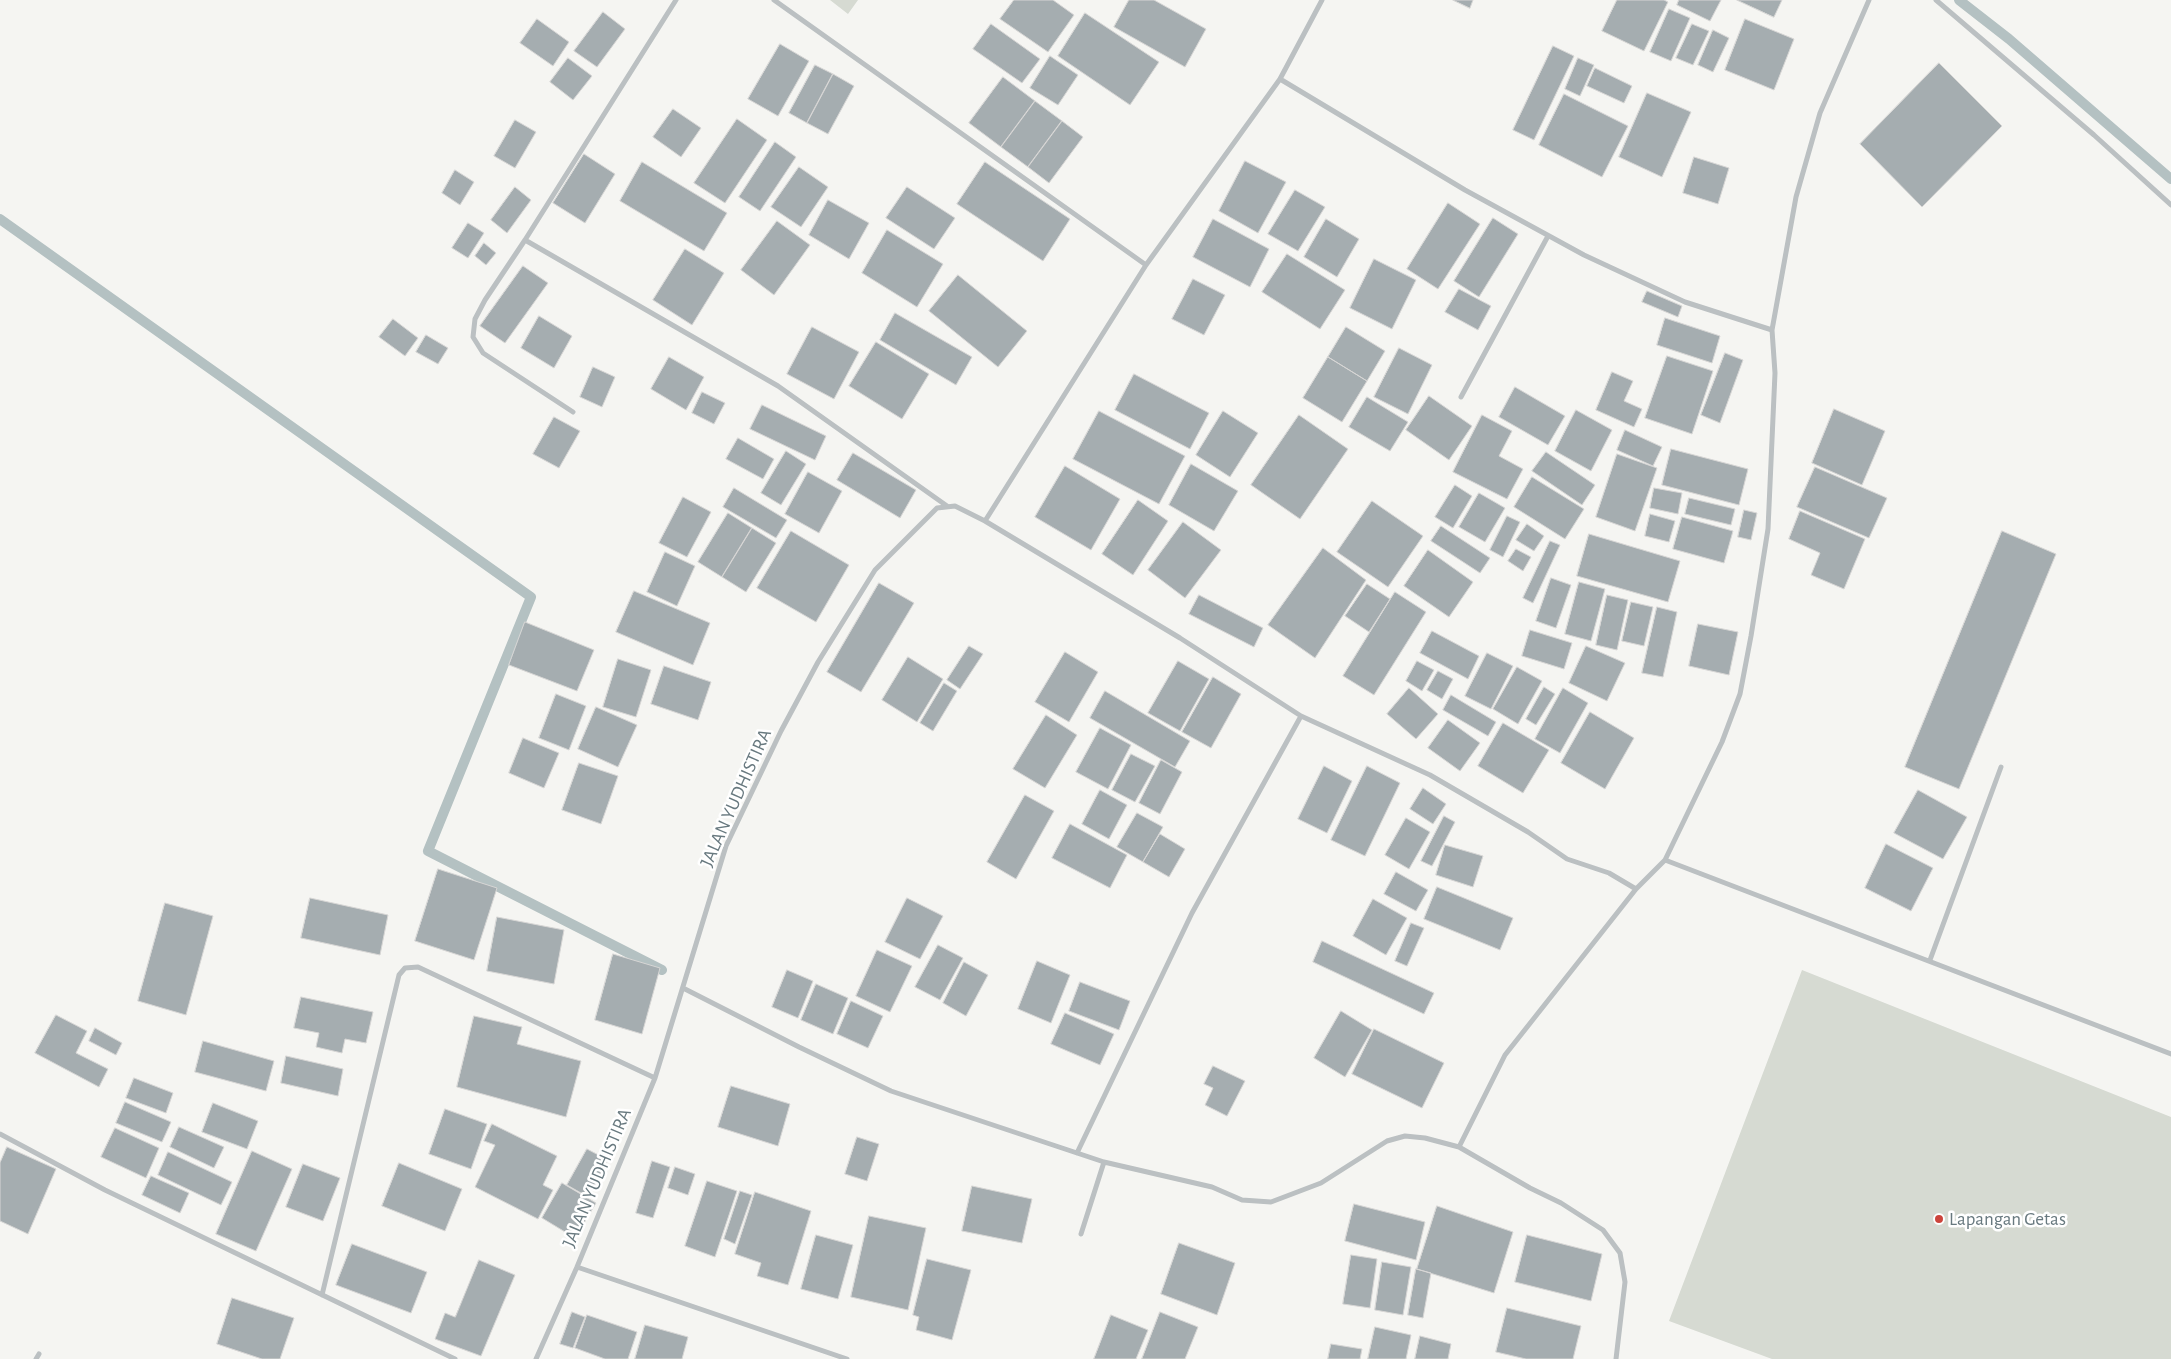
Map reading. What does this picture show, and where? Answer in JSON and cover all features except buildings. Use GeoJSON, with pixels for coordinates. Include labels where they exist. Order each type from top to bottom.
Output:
{"type":"FeatureCollection","features":[{"type":"Feature","properties":{"kind":"street"},"geometry":{"type":"LineString","coordinates":[[573,412],[483,353],[473,337],[475,319],[485,300],[525,240],[676,0]]}},
{"type":"Feature","properties":{"kind":"street"},"geometry":{"type":"LineString","coordinates":[[774,0],[1146,265]]}},
{"type":"Feature","properties":{"kind":"street"},"geometry":{"type":"LineString","coordinates":[[985,521],[1146,265],[1280,79],[1322,0]]}},
{"type":"Feature","properties":{"kind":"street"},"geometry":{"type":"LineString","coordinates":[[1459,1147],[1505,1055],[1636,889],[1665,860],[1722,742],[1740,694],[1768,529],[1775,373],[1772,330],[1796,197],[1820,113],[1869,0]]}},
{"type":"Feature","properties":{"kind":"street"},"geometry":{"type":"LineString","coordinates":[[1936,0],[2094,135],[2171,205]]}},
{"type":"Feature","properties":{"kind":"street"},"geometry":{"type":"LineString","coordinates":[[1280,79],[1465,190],[1548,236],[1685,302],[1772,330]]}},
{"type":"Feature","properties":{"kind":"street"},"geometry":{"type":"LineString","coordinates":[[1461,397],[1548,236]]}},
{"type":"Feature","properties":{"kind":"street"},"geometry":{"type":"LineString","coordinates":[[525,240],[778,386],[946,506],[955,506],[985,521],[1180,638],[1301,716],[1430,775],[1528,832],[1567,859],[1609,873],[1636,889]]}},
{"type":"Feature","properties":{"kind":"street","name":"JALAN YUDHISTIRA"},"geometry":{"type":"LineString","coordinates":[[536,1359],[577,1267],[655,1078],[726,846],[781,730],[809,679],[875,570],[932,512],[946,506]]}},
{"type":"Feature","properties":{"kind":"street"},"geometry":{"type":"LineString","coordinates":[[1077,1153],[1192,913],[1301,716]]}},
{"type":"Feature","properties":{"kind":"street"},"geometry":{"type":"LineString","coordinates":[[1930,960],[2001,767]]}},
{"type":"Feature","properties":{"kind":"street"},"geometry":{"type":"LineString","coordinates":[[1665,860],[2171,1054]]}},
{"type":"Feature","properties":{"kind":"street"},"geometry":{"type":"LineString","coordinates":[[322,1295],[399,975],[405,968],[418,967],[655,1078]]}},
{"type":"Feature","properties":{"kind":"street"},"geometry":{"type":"LineString","coordinates":[[683,988],[799,1048],[891,1091],[1104,1162],[1212,1187],[1242,1200],[1271,1202],[1322,1183],[1387,1141],[1405,1136],[1425,1138],[1459,1147],[1530,1188],[1561,1203],[1603,1230],[1620,1253],[1625,1282],[1616,1359]]}},
{"type":"Feature","properties":{"kind":"street"},"geometry":{"type":"LineString","coordinates":[[0,1134],[105,1190],[455,1359]]}},
{"type":"Feature","properties":{"kind":"street"},"geometry":{"type":"LineString","coordinates":[[1081,1234],[1104,1162]]}},
{"type":"Feature","properties":{"kind":"street"},"geometry":{"type":"LineString","coordinates":[[577,1267],[848,1359]]}},
{"type":"Feature","properties":{"kind":"shaded area"},"geometry":{"type":"Polygon","coordinates":[[[830,0],[858,0],[848,14],[830,0]]]}},
{"type":"Feature","properties":{"kind":"shaded area","name":"Lapangan Getas"},"geometry":{"type":"Polygon","coordinates":[[[1802,970],[2171,1117],[2171,1359],[1772,1359],[1669,1321],[1802,970]]]}},
{"type":"Feature","properties":{"kind":"waterway"},"geometry":{"type":"LineString","coordinates":[[1959,0],[2009,39],[2171,179]]}},
{"type":"Feature","properties":{"kind":"waterway"},"geometry":{"type":"LineString","coordinates":[[0,219],[531,597],[428,851],[662,970]]}},
{"type":"Feature","properties":{"kind":"place","name":"Lapangan Getas"},"geometry":{"type":"Point","coordinates":[1939,1219]}}]}
